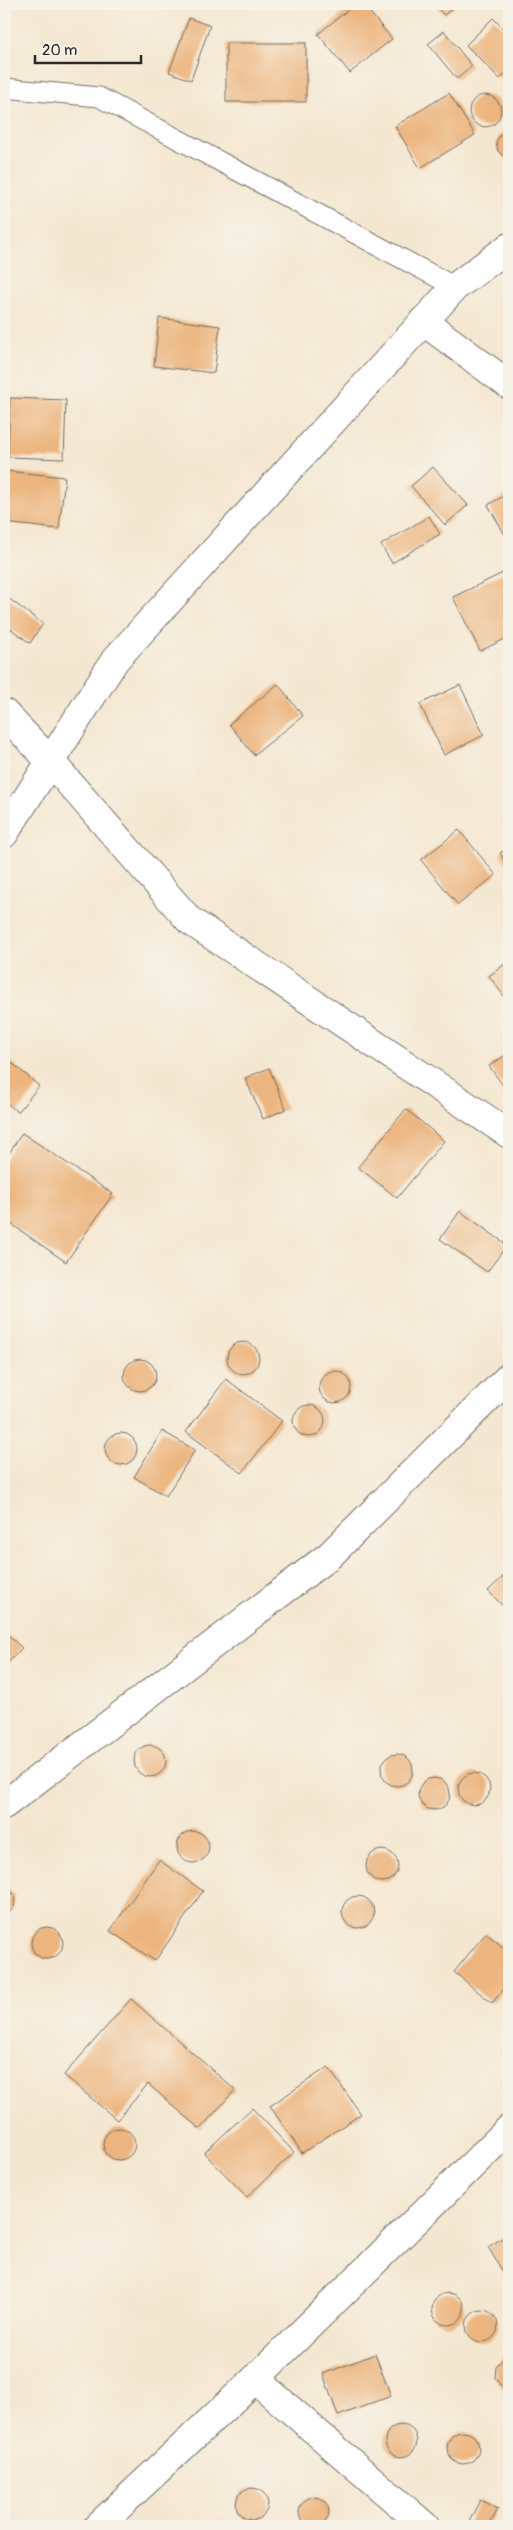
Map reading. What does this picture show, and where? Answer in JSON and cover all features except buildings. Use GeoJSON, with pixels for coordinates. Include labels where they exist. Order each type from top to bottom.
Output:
{"type":"FeatureCollection","features":[{"type":"Feature","properties":{"kind":"street"},"geometry":{"type":"LineString","coordinates":[[4,834],[115,660],[455,287],[509,247]]}},
{"type":"Feature","properties":{"kind":"street"},"geometry":{"type":"LineString","coordinates":[[423,321],[509,385]]}},
{"type":"Feature","properties":{"kind":"street"},"geometry":{"type":"LineString","coordinates":[[4,713],[50,761],[189,920],[509,1134]]}},
{"type":"Feature","properties":{"kind":"street"},"geometry":{"type":"LineString","coordinates":[[4,1806],[330,1555],[509,1377]]}},
{"type":"Feature","properties":{"kind":"street"},"geometry":{"type":"LineString","coordinates":[[98,2526],[255,2379],[509,2129]]}},
{"type":"Feature","properties":{"kind":"street"},"geometry":{"type":"LineString","coordinates":[[255,2379],[425,2526]]}},
{"type":"Feature","properties":{"kind":"lane"},"geometry":{"type":"LineString","coordinates":[[4,88],[98,97],[455,287]]}}]}
